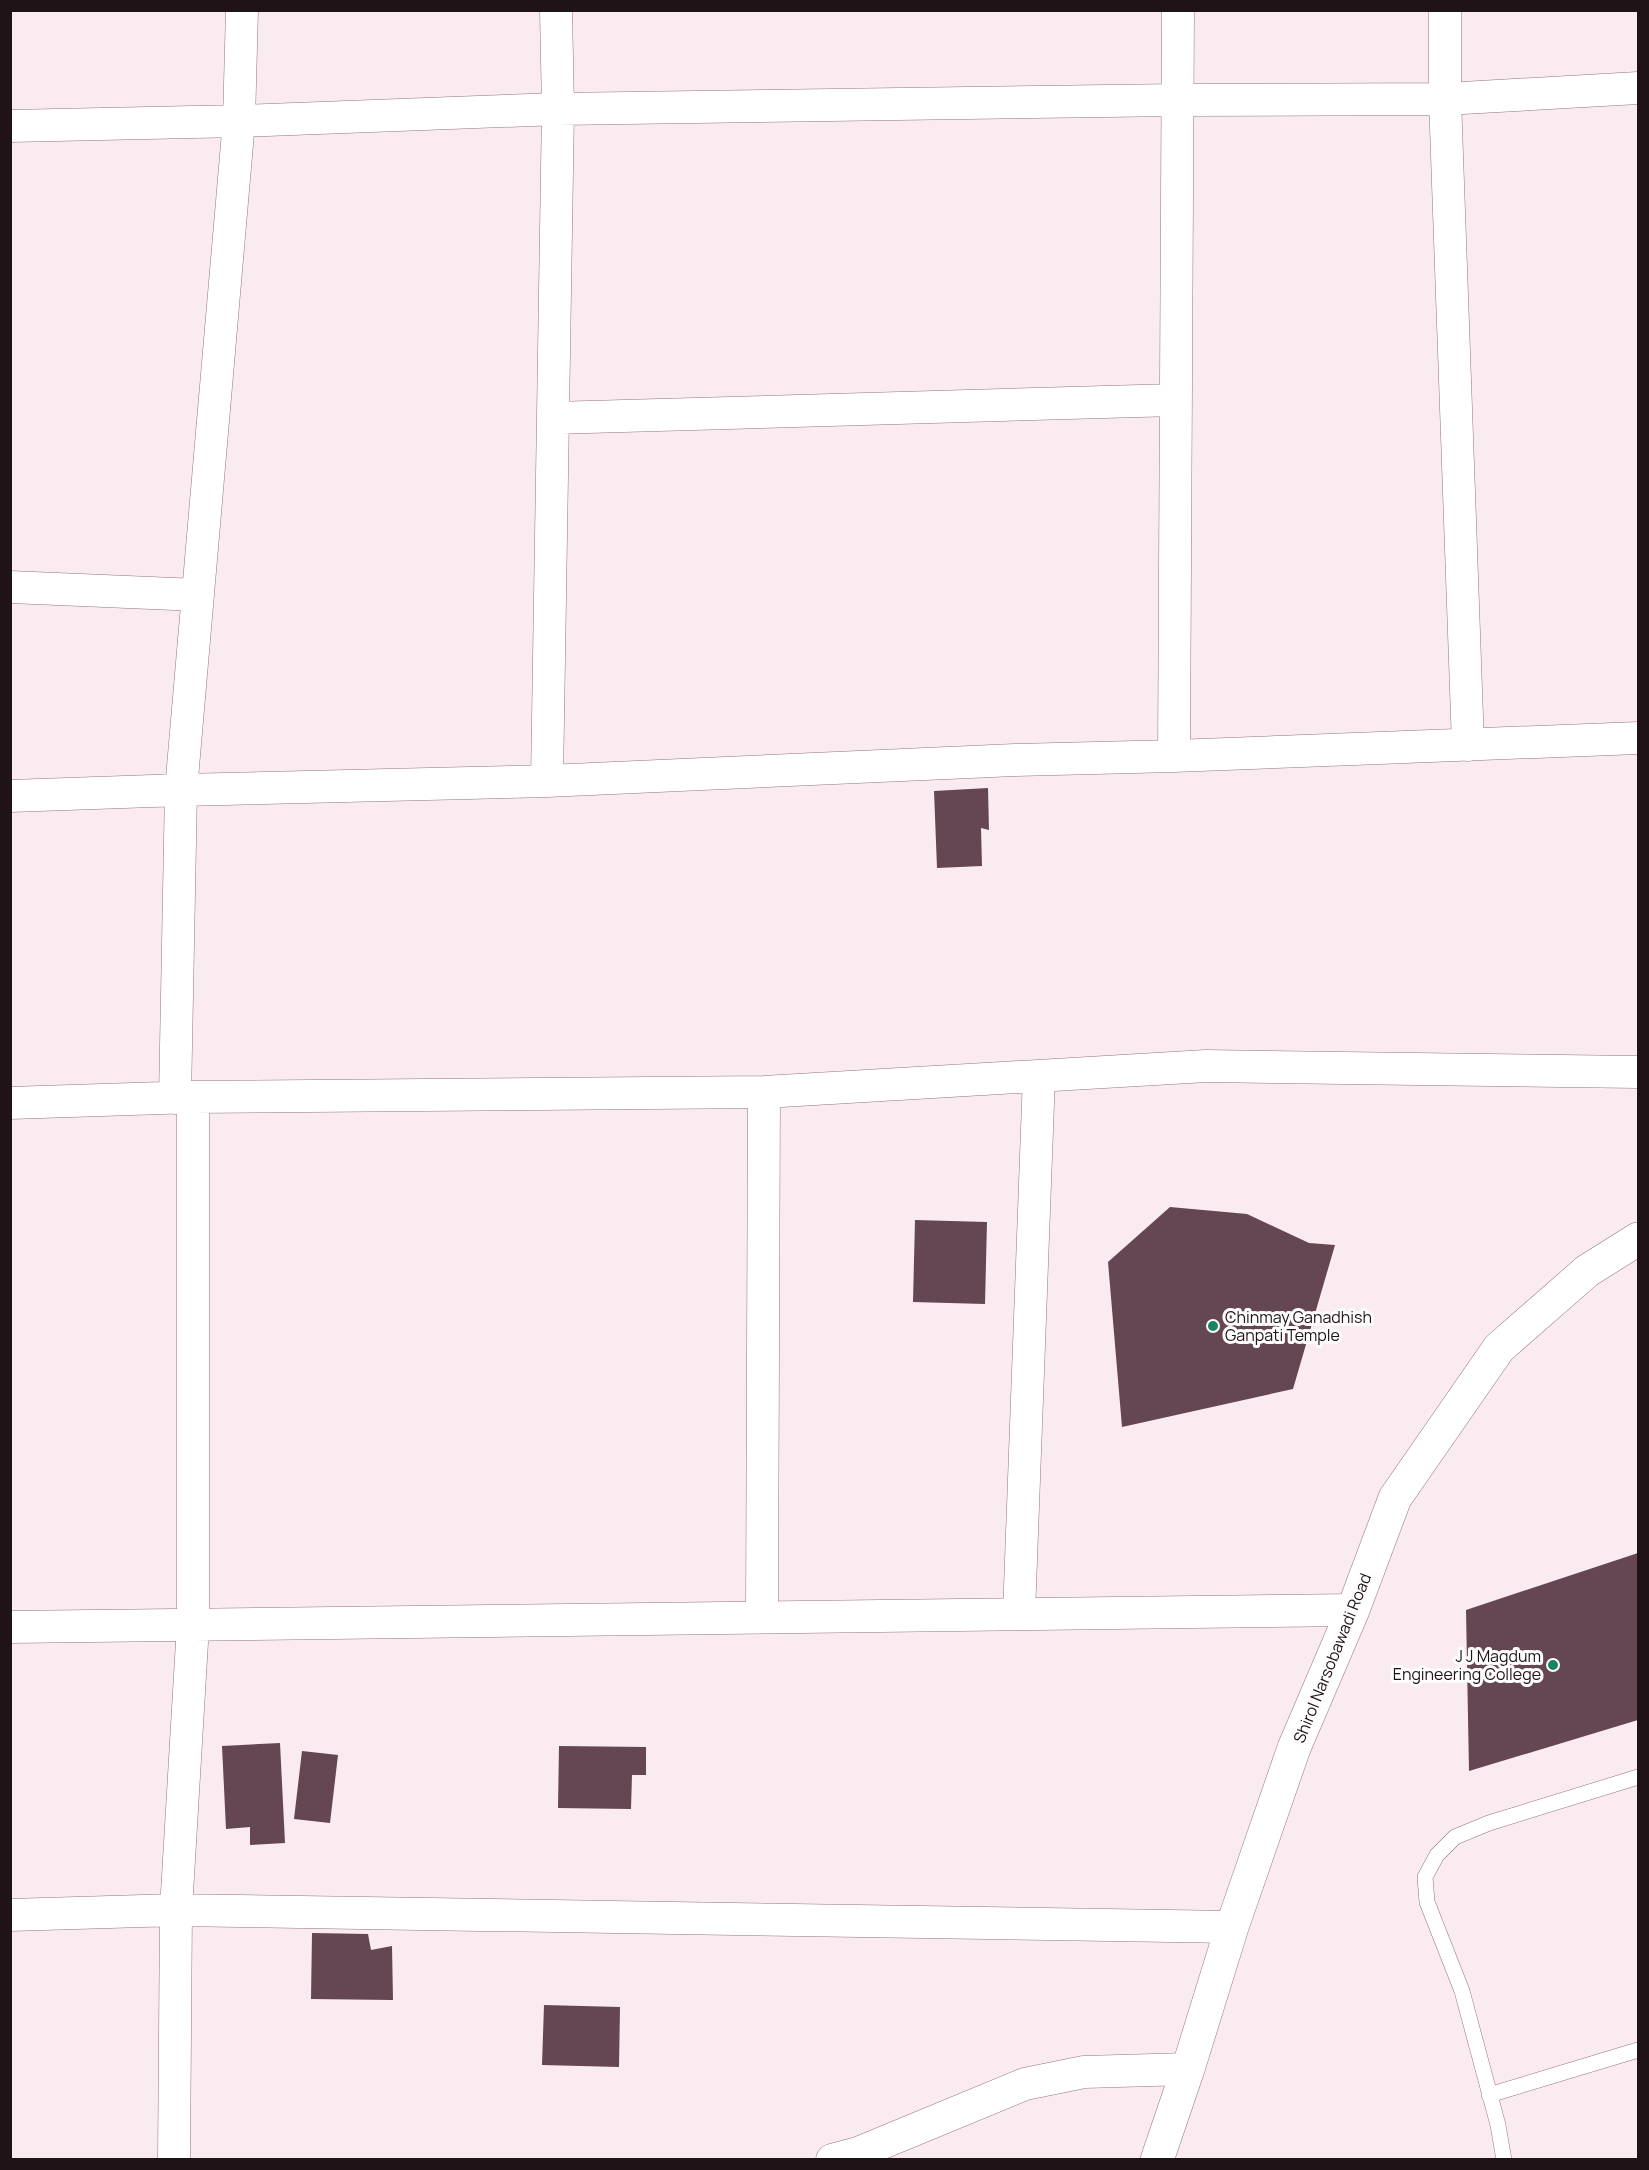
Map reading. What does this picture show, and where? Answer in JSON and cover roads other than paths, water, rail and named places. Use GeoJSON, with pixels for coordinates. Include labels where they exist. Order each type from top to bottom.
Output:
{"type":"FeatureCollection","features":[{"type":"Feature","properties":{"kind":"main road","name":"Shirol Narsobawadi Road"},"geometry":{"type":"LineString","coordinates":[[1157,2160],[1232,1927],[1294,1748],[1353,1610],[1395,1498],[1499,1348],[1587,1271],[1638,1239]]}},
{"type":"Feature","properties":{"kind":"street"},"geometry":{"type":"LineString","coordinates":[[174,2160],[176,1910],[193,1625],[181,790],[239,121],[242,10]]}},
{"type":"Feature","properties":{"kind":"street"},"geometry":{"type":"LineString","coordinates":[[547,781],[558,109],[556,10]]}},
{"type":"Feature","properties":{"kind":"street"},"geometry":{"type":"LineString","coordinates":[[1174,756],[1178,10]]}},
{"type":"Feature","properties":{"kind":"street"},"geometry":{"type":"LineString","coordinates":[[1445,10],[1445,99],[1468,745]]}},
{"type":"Feature","properties":{"kind":"street"},"geometry":{"type":"LineString","coordinates":[[10,126],[239,121],[558,109],[1178,100],[1445,99],[1638,88]]}},
{"type":"Feature","properties":{"kind":"street"},"geometry":{"type":"LineString","coordinates":[[553,418],[1175,400]]}},
{"type":"Feature","properties":{"kind":"street"},"geometry":{"type":"LineString","coordinates":[[10,587],[198,595]]}},
{"type":"Feature","properties":{"kind":"street"},"geometry":{"type":"LineString","coordinates":[[10,796],[547,781],[1003,761],[1638,738]]}},
{"type":"Feature","properties":{"kind":"street"},"geometry":{"type":"LineString","coordinates":[[10,1103],[184,1097],[764,1092],[1206,1066],[1638,1072]]}},
{"type":"Feature","properties":{"kind":"street"},"geometry":{"type":"LineString","coordinates":[[1019,1614],[1039,1076]]}},
{"type":"Feature","properties":{"kind":"street"},"geometry":{"type":"LineString","coordinates":[[762,1617],[764,1092]]}},
{"type":"Feature","properties":{"kind":"street"},"geometry":{"type":"LineString","coordinates":[[10,1627],[1353,1610]]}},
{"type":"Feature","properties":{"kind":"street"},"geometry":{"type":"LineString","coordinates":[[10,1915],[176,1910],[1232,1927]]}},
{"type":"Feature","properties":{"kind":"street"},"geometry":{"type":"LineString","coordinates":[[832,2160],[858,2153],[1025,2084],[1084,2072],[1188,2069]]}},
{"type":"Feature","properties":{"kind":"lane"},"geometry":{"type":"LineString","coordinates":[[1504,2160],[1498,2125],[1462,1991],[1426,1902],[1425,1877],[1437,1855],[1455,1837],[1490,1823],[1638,1777]]}},
{"type":"Feature","properties":{"kind":"lane"},"geometry":{"type":"LineString","coordinates":[[1489,2095],[1638,2050]]}},
{"type":"Feature","properties":{"kind":"place","name":"Chinmay Ganadhish Ganpati Temple"},"geometry":{"type":"Point","coordinates":[1213,1326]}},
{"type":"Feature","properties":{"kind":"place","name":"J J Magdum Engineering College"},"geometry":{"type":"Point","coordinates":[1553,1665]}}]}
